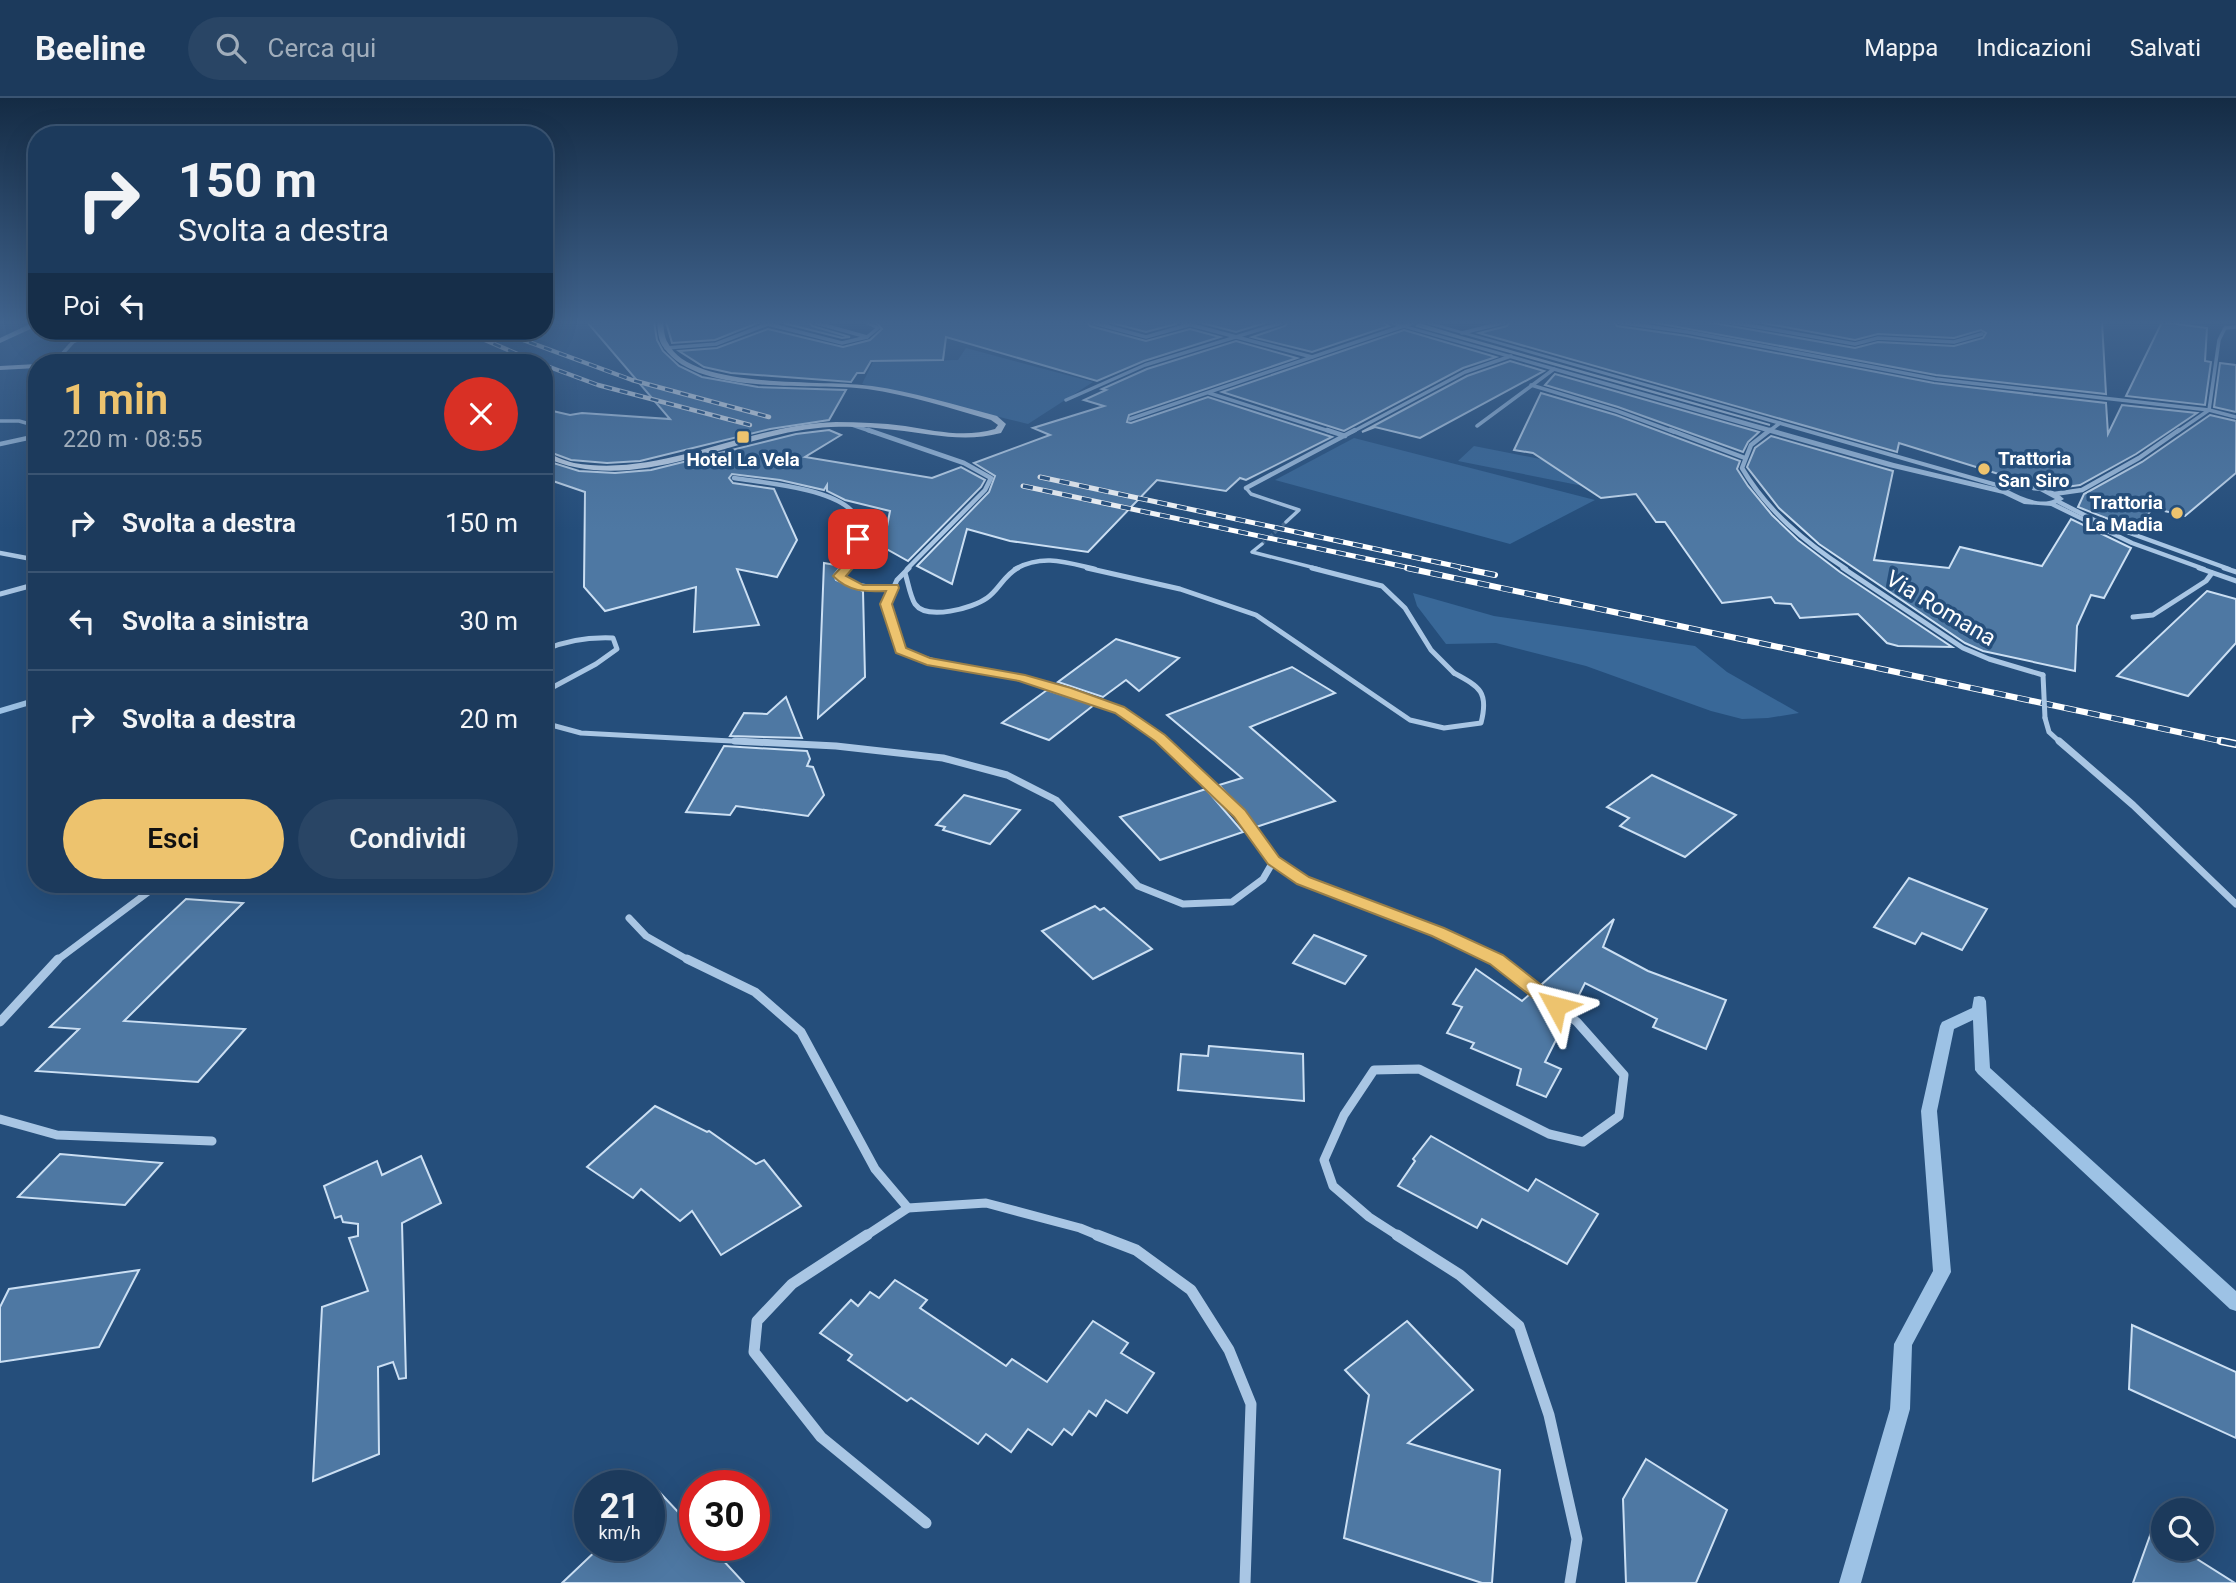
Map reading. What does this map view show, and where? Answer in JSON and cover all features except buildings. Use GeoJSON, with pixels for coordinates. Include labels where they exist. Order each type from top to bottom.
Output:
{"type":"FeatureCollection","features":[{"type":"Feature","properties":{"kind":"main road"},"geometry":{"type":"LineString","coordinates":[[553,460],[587,469],[612,469],[654,462],[800,428],[852,425],[892,427],[972,438],[998,431],[1002,424],[987,416],[880,391]]}},
{"type":"Feature","properties":{"kind":"street"},"geometry":{"type":"LineString","coordinates":[[1066,400],[1081,391]]}},
{"type":"Feature","properties":{"kind":"street"},"geometry":{"type":"LineString","coordinates":[[1130,419],[1213,391]]}},
{"type":"Feature","properties":{"kind":"street"},"geometry":{"type":"LineString","coordinates":[[1286,522],[1299,510],[1251,494],[1246,488],[1429,391]]}},
{"type":"Feature","properties":{"kind":"street"},"geometry":{"type":"LineString","coordinates":[[1477,426],[1523,391]]}},
{"type":"Feature","properties":{"kind":"street"},"geometry":{"type":"LineString","coordinates":[[1552,391],[1617,411],[1745,458],[1751,445],[1780,423]]}},
{"type":"Feature","properties":{"kind":"street"},"geometry":{"type":"LineString","coordinates":[[1633,391],[1892,465],[2007,490],[2026,487],[2094,520],[2236,572]]}},
{"type":"Feature","properties":{"kind":"street"},"geometry":{"type":"LineString","coordinates":[[1668,391],[2007,490],[2027,502],[2055,500],[2082,490],[2139,458],[2209,411],[2212,391]]}},
{"type":"Feature","properties":{"kind":"street"},"geometry":{"type":"LineString","coordinates":[[2015,391],[2209,411],[2236,417]]}},
{"type":"Feature","properties":{"kind":"street"},"geometry":{"type":"LineString","coordinates":[[1208,393],[1345,436]]}},
{"type":"Feature","properties":{"kind":"street"},"geometry":{"type":"LineString","coordinates":[[0,421],[28,424]]}},
{"type":"Feature","properties":{"kind":"street"},"geometry":{"type":"LineString","coordinates":[[852,425],[964,463],[991,478],[985,491],[905,573],[894,588],[886,604],[900,650],[927,661],[1020,678],[1120,710],[1160,738],[1240,813],[1273,860],[1303,880],[1438,932],[1497,960],[1577,1022],[1624,1075],[1619,1116],[1583,1142],[1549,1134],[1419,1069],[1374,1070],[1344,1115],[1324,1160],[1333,1186],[1369,1217],[1460,1275],[1519,1326],[1549,1415],[1577,1539],[1570,1583]]}},
{"type":"Feature","properties":{"kind":"street"},"geometry":{"type":"LineString","coordinates":[[0,444],[28,438]]}},
{"type":"Feature","properties":{"kind":"street","name":"Via Romana"},"geometry":{"type":"LineString","coordinates":[[1745,458],[1742,468],[1749,484],[1795,530],[1838,564],[1970,651],[2004,665],[2043,675],[2045,718],[2049,732],[2133,805],[2236,904]]}},
{"type":"Feature","properties":{"kind":"street"},"geometry":{"type":"LineString","coordinates":[[734,478],[790,488],[822,497],[851,510],[861,525],[853,561],[839,576],[850,585],[862,588],[894,588]]}},
{"type":"Feature","properties":{"kind":"street"},"geometry":{"type":"LineString","coordinates":[[2055,500],[2132,543],[2236,581]]}},
{"type":"Feature","properties":{"kind":"street"},"geometry":{"type":"LineString","coordinates":[[905,573],[915,604],[923,611],[941,614],[988,598],[1008,573],[1030,561],[1054,560],[1180,589],[1256,615],[1410,720],[1444,728],[1481,723],[1487,704],[1480,687],[1454,673],[1431,650],[1405,608],[1382,586],[1252,552],[1262,544]]}},
{"type":"Feature","properties":{"kind":"street"},"geometry":{"type":"LineString","coordinates":[[0,553],[28,558]]}},
{"type":"Feature","properties":{"kind":"street"},"geometry":{"type":"LineString","coordinates":[[2133,617],[2153,615],[2206,581],[2212,573]]}},
{"type":"Feature","properties":{"kind":"street"},"geometry":{"type":"LineString","coordinates":[[0,594],[28,586]]}},
{"type":"Feature","properties":{"kind":"street"},"geometry":{"type":"LineString","coordinates":[[553,646],[566,640],[588,636],[613,638],[617,649],[596,664],[553,687]]}},
{"type":"Feature","properties":{"kind":"street"},"geometry":{"type":"LineString","coordinates":[[553,725],[581,733],[836,747],[930,757],[1007,775],[1056,800],[1138,886],[1183,904],[1232,902],[1263,879],[1273,860]]}},
{"type":"Feature","properties":{"kind":"street"},"geometry":{"type":"LineString","coordinates":[[0,1022],[56,961],[147,893]]}},
{"type":"Feature","properties":{"kind":"street"},"geometry":{"type":"LineString","coordinates":[[629,918],[646,936],[704,969],[755,992],[801,1032],[875,1169],[908,1208]]}},
{"type":"Feature","properties":{"kind":"street"},"geometry":{"type":"LineString","coordinates":[[0,1119],[57,1135],[212,1140]]}},
{"type":"Feature","properties":{"kind":"street"},"geometry":{"type":"LineString","coordinates":[[926,1523],[821,1437],[754,1352],[757,1321],[792,1284],[908,1208],[986,1203],[1080,1228],[1136,1250],[1191,1290],[1229,1350],[1251,1404],[1245,1583]]}},
{"type":"Feature","properties":{"kind":"shaded area"},"geometry":{"type":"Polygon","coordinates":[[[892,391],[1079,391],[1028,424],[892,391]]]}},
{"type":"Feature","properties":{"kind":"shaded area"},"geometry":{"type":"Polygon","coordinates":[[[1354,438],[1595,500],[1510,544],[1275,480],[1354,438]]]}},
{"type":"Feature","properties":{"kind":"shaded area"},"geometry":{"type":"Polygon","coordinates":[[[1474,446],[1601,471],[1588,487],[1458,461],[1474,446]]]}},
{"type":"Feature","properties":{"kind":"shaded area"},"geometry":{"type":"Polygon","coordinates":[[[1413,593],[1494,616],[1695,646],[1727,672],[1799,713],[1742,719],[1711,711],[1586,666],[1496,643],[1446,644],[1417,606],[1413,593]]]}},
{"type":"Feature","properties":{"kind":"waterway"},"geometry":{"type":"LineString","coordinates":[[0,711],[28,703]]}},
{"type":"Feature","properties":{"kind":"waterway"},"geometry":{"type":"LineString","coordinates":[[1979,1001],[1980,1010]]}},
{"type":"Feature","properties":{"kind":"waterway"},"geometry":{"type":"LineString","coordinates":[[1850,1583],[1900,1409],[1903,1344],[1942,1272],[1929,1111],[1947,1026],[1980,1010]]}},
{"type":"Feature","properties":{"kind":"waterway"},"geometry":{"type":"LineString","coordinates":[[1980,1010],[1983,1070],[2236,1303]]}},
{"type":"Feature","properties":{"kind":"tunnel"},"geometry":{"type":"LineString","coordinates":[[1262,544],[1286,522]]}},
{"type":"Feature","properties":{"kind":"railway"},"geometry":{"type":"LineString","coordinates":[[622,391],[750,425]]}},
{"type":"Feature","properties":{"kind":"railway"},"geometry":{"type":"LineString","coordinates":[[674,391],[769,417]]}},
{"type":"Feature","properties":{"kind":"railway"},"geometry":{"type":"LineString","coordinates":[[1040,477],[1469,569]]}},
{"type":"Feature","properties":{"kind":"railway"},"geometry":{"type":"LineString","coordinates":[[1023,486],[1415,569]]}},
{"type":"Feature","properties":{"kind":"railway"},"geometry":{"type":"LineString","coordinates":[[1407,568],[2230,743]]}},
{"type":"Feature","properties":{"kind":"railway"},"geometry":{"type":"LineString","coordinates":[[1461,568],[1495,575]]}},
{"type":"Feature","properties":{"kind":"railway"},"geometry":{"type":"LineString","coordinates":[[2221,741],[2236,744]]}},
{"type":"Feature","properties":{"kind":"place","name":"Hotel La Vela"},"geometry":{"type":"Point","coordinates":[743,437]}},
{"type":"Feature","properties":{"kind":"place","name":"Trattoria San Siro"},"geometry":{"type":"Point","coordinates":[1984,469]}},
{"type":"Feature","properties":{"kind":"place","name":"Trattoria La Madia"},"geometry":{"type":"Point","coordinates":[2177,513]}},
{"type":"Feature","properties":{"kind":"route"},"geometry":{"type":"LineString","coordinates":[[858,539],[853,561],[839,576],[850,585],[862,588],[894,588],[886,604],[900,650],[927,661],[1020,678],[1120,710],[1160,738],[1240,813],[1273,860],[1303,880],[1438,932],[1497,960],[1556,1006]]}}]}
